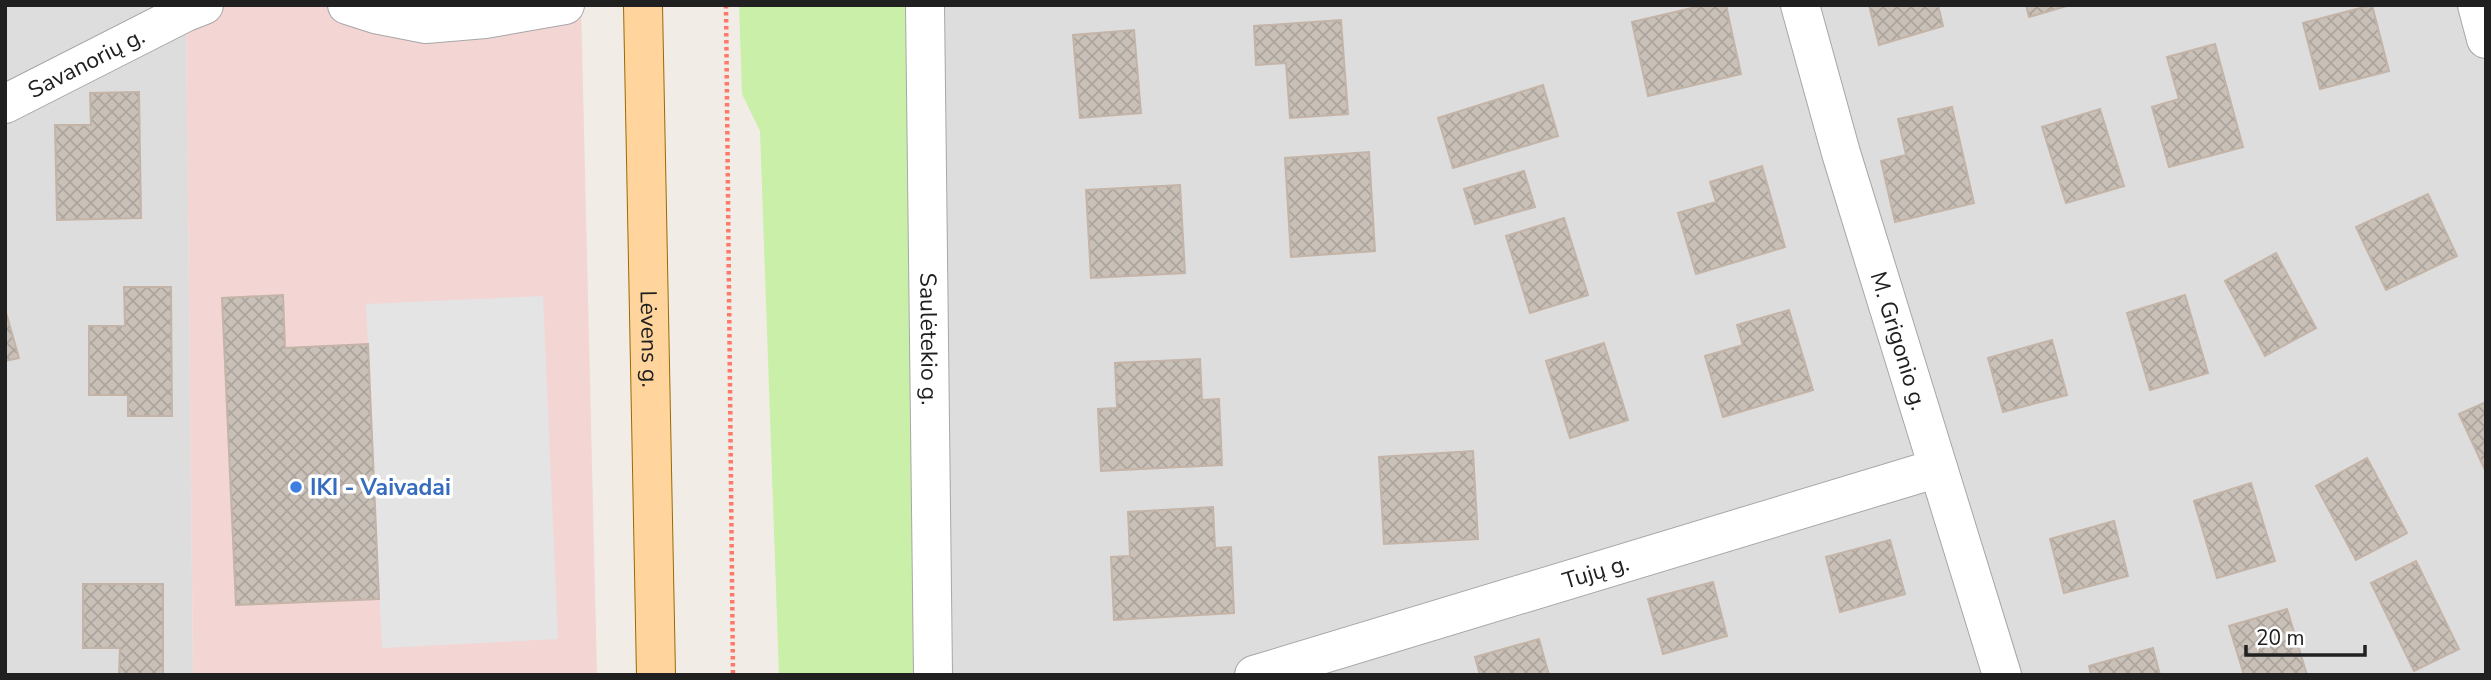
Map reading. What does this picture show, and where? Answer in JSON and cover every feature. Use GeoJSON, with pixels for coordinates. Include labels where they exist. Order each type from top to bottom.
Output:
{"type":"FeatureCollection","features":[{"type":"Feature","properties":{"kind":"main road","name":"Lėvens g."},"geometry":{"type":"LineString","coordinates":[[643,5],[656,675]]}},
{"type":"Feature","properties":{"kind":"street","name":"Savanorių g."},"geometry":{"type":"LineString","coordinates":[[5,104],[204,5]]}},
{"type":"Feature","properties":{"kind":"street"},"geometry":{"type":"LineString","coordinates":[[347,5],[375,14],[426,24],[485,19],[565,5]]}},
{"type":"Feature","properties":{"kind":"street","name":"Saulėtekio g."},"geometry":{"type":"LineString","coordinates":[[925,5],[933,675]]}},
{"type":"Feature","properties":{"kind":"street","name":"M. Grigonio g."},"geometry":{"type":"LineString","coordinates":[[1800,5],[1841,153],[2001,675]]}},
{"type":"Feature","properties":{"kind":"street"},"geometry":{"type":"LineString","coordinates":[[2477,5],[2486,39]]}},
{"type":"Feature","properties":{"kind":"street","name":"Tujų g."},"geometry":{"type":"LineString","coordinates":[[1254,675],[1938,468]]}},
{"type":"Feature","properties":{"kind":"path"},"geometry":{"type":"LineString","coordinates":[[726,5],[733,675]]}},
{"type":"Feature","properties":{"kind":"shaded area"},"geometry":{"type":"Polygon","coordinates":[[[5,5],[204,5],[186,12],[193,675],[5,675],[5,5]]]}},
{"type":"Feature","properties":{"kind":"shaded area"},"geometry":{"type":"Polygon","coordinates":[[[204,5],[581,5],[597,675],[193,675],[186,12],[204,5]]]}},
{"type":"Feature","properties":{"kind":"shaded area"},"geometry":{"type":"Polygon","coordinates":[[[923,5],[2486,5],[2486,675],[932,675],[923,5]]]}},
{"type":"Feature","properties":{"kind":"shaded area"},"geometry":{"type":"Polygon","coordinates":[[[543,296],[558,639],[382,648],[366,304],[543,296]]]}},
{"type":"Feature","properties":{"kind":"green space"},"geometry":{"type":"Polygon","coordinates":[[[739,5],[923,5],[932,675],[779,675],[760,131],[742,94],[739,5]]]}},
{"type":"Feature","properties":{"kind":"building"},"geometry":{"type":"Polygon","coordinates":[[[1705,5],[1726,5],[1741,74],[1648,96],[1632,22],[1705,5]]]}},
{"type":"Feature","properties":{"kind":"building"},"geometry":{"type":"Polygon","coordinates":[[[1869,5],[1938,5],[1943,26],[1879,45],[1869,5]]]}},
{"type":"Feature","properties":{"kind":"building"},"geometry":{"type":"Polygon","coordinates":[[[2026,5],[2070,5],[2029,17],[2026,5]]]}},
{"type":"Feature","properties":{"kind":"building"},"geometry":{"type":"Polygon","coordinates":[[[2372,5],[2389,71],[2320,89],[2303,23],[2372,5]]]}},
{"type":"Feature","properties":{"kind":"building"},"geometry":{"type":"Polygon","coordinates":[[[1341,20],[1348,114],[1290,118],[1286,63],[1256,65],[1254,26],[1341,20]]]}},
{"type":"Feature","properties":{"kind":"building"},"geometry":{"type":"Polygon","coordinates":[[[1134,30],[1141,113],[1080,118],[1073,35],[1134,30]]]}},
{"type":"Feature","properties":{"kind":"building"},"geometry":{"type":"Polygon","coordinates":[[[2215,44],[2243,147],[2169,167],[2152,107],[2179,99],[2167,57],[2215,44]]]}},
{"type":"Feature","properties":{"kind":"building"},"geometry":{"type":"Polygon","coordinates":[[[1543,85],[1558,136],[1453,168],[1438,118],[1543,85]]]}},
{"type":"Feature","properties":{"kind":"building"},"geometry":{"type":"Polygon","coordinates":[[[139,92],[141,218],[57,220],[55,125],[91,125],[90,93],[139,92]]]}},
{"type":"Feature","properties":{"kind":"building"},"geometry":{"type":"Polygon","coordinates":[[[1952,107],[1974,203],[1895,222],[1881,161],[1906,155],[1898,119],[1952,107]]]}},
{"type":"Feature","properties":{"kind":"building"},"geometry":{"type":"Polygon","coordinates":[[[2100,109],[2124,186],[2066,203],[2042,127],[2100,109]]]}},
{"type":"Feature","properties":{"kind":"building"},"geometry":{"type":"Polygon","coordinates":[[[1369,152],[1375,251],[1291,257],[1285,158],[1369,152]]]}},
{"type":"Feature","properties":{"kind":"building"},"geometry":{"type":"Polygon","coordinates":[[[1762,166],[1785,247],[1696,274],[1678,213],[1716,202],[1710,182],[1762,166]]]}},
{"type":"Feature","properties":{"kind":"building"},"geometry":{"type":"Polygon","coordinates":[[[1524,171],[1535,207],[1475,224],[1464,189],[1524,171]]]}},
{"type":"Feature","properties":{"kind":"building"},"geometry":{"type":"Polygon","coordinates":[[[1180,185],[1185,273],[1091,278],[1086,190],[1180,185]]]}},
{"type":"Feature","properties":{"kind":"building"},"geometry":{"type":"Polygon","coordinates":[[[2428,194],[2457,256],[2386,290],[2356,227],[2428,194]]]}},
{"type":"Feature","properties":{"kind":"building"},"geometry":{"type":"Polygon","coordinates":[[[1564,218],[1588,295],[1530,313],[1506,236],[1564,218]]]}},
{"type":"Feature","properties":{"kind":"building"},"geometry":{"type":"Polygon","coordinates":[[[2276,253],[2316,328],[2265,356],[2225,281],[2276,253]]]}},
{"type":"Feature","properties":{"kind":"building"},"geometry":{"type":"Polygon","coordinates":[[[124,287],[171,287],[172,416],[128,416],[128,395],[89,395],[89,326],[125,326],[124,287]]]}},
{"type":"Feature","properties":{"kind":"building"},"geometry":{"type":"Polygon","coordinates":[[[283,295],[285,348],[368,344],[379,599],[236,605],[222,298],[283,295]]]}},
{"type":"Feature","properties":{"kind":"building"},"geometry":{"type":"Polygon","coordinates":[[[2185,295],[2208,373],[2150,390],[2127,313],[2185,295]]]}},
{"type":"Feature","properties":{"kind":"building"},"geometry":{"type":"Polygon","coordinates":[[[5,309],[19,358],[5,361],[5,309]]]}},
{"type":"Feature","properties":{"kind":"building"},"geometry":{"type":"Polygon","coordinates":[[[1789,310],[1813,390],[1723,417],[1705,356],[1743,345],[1737,325],[1789,310]]]}},
{"type":"Feature","properties":{"kind":"building"},"geometry":{"type":"Polygon","coordinates":[[[2052,340],[2067,395],[2003,412],[1988,358],[2052,340]]]}},
{"type":"Feature","properties":{"kind":"building"},"geometry":{"type":"Polygon","coordinates":[[[1604,343],[1628,420],[1570,438],[1546,361],[1604,343]]]}},
{"type":"Feature","properties":{"kind":"building"},"geometry":{"type":"Polygon","coordinates":[[[1200,359],[1202,400],[1219,399],[1222,465],[1101,471],[1098,409],[1117,408],[1115,363],[1200,359]]]}},
{"type":"Feature","properties":{"kind":"building"},"geometry":{"type":"Polygon","coordinates":[[[2486,402],[2486,472],[2459,414],[2486,402]]]}},
{"type":"Feature","properties":{"kind":"building"},"geometry":{"type":"Polygon","coordinates":[[[1473,451],[1478,539],[1384,544],[1379,457],[1473,451]]]}},
{"type":"Feature","properties":{"kind":"building"},"geometry":{"type":"Polygon","coordinates":[[[2367,458],[2407,533],[2356,560],[2316,486],[2367,458]]]}},
{"type":"Feature","properties":{"kind":"building"},"geometry":{"type":"Polygon","coordinates":[[[2251,483],[2275,561],[2217,578],[2194,501],[2251,483]]]}},
{"type":"Feature","properties":{"kind":"building"},"geometry":{"type":"Polygon","coordinates":[[[1213,507],[1215,548],[1231,547],[1234,613],[1114,620],[1111,557],[1130,556],[1128,512],[1213,507]]]}},
{"type":"Feature","properties":{"kind":"building"},"geometry":{"type":"Polygon","coordinates":[[[2114,521],[2128,576],[2064,593],[2050,539],[2114,521]]]}},
{"type":"Feature","properties":{"kind":"building"},"geometry":{"type":"Polygon","coordinates":[[[1890,540],[1905,594],[1840,612],[1826,557],[1890,540]]]}},
{"type":"Feature","properties":{"kind":"building"},"geometry":{"type":"Polygon","coordinates":[[[2416,561],[2459,649],[2414,671],[2371,583],[2416,561]]]}},
{"type":"Feature","properties":{"kind":"building"},"geometry":{"type":"Polygon","coordinates":[[[1713,582],[1727,636],[1663,654],[1648,599],[1713,582]]]}},
{"type":"Feature","properties":{"kind":"building"},"geometry":{"type":"Polygon","coordinates":[[[83,584],[163,584],[163,675],[119,675],[120,648],[83,648],[83,584]]]}},
{"type":"Feature","properties":{"kind":"building"},"geometry":{"type":"Polygon","coordinates":[[[2287,609],[2307,675],[2244,675],[2229,626],[2287,609]]]}},
{"type":"Feature","properties":{"kind":"building"},"geometry":{"type":"Polygon","coordinates":[[[1539,639],[1549,675],[1480,675],[1475,657],[1539,639]]]}},
{"type":"Feature","properties":{"kind":"building"},"geometry":{"type":"Polygon","coordinates":[[[2153,648],[2160,675],[2091,675],[2089,666],[2153,648]]]}},
{"type":"Feature","properties":{"kind":"place","name":"IKI - Vaivadai"},"geometry":{"type":"Point","coordinates":[296,487]}}]}
